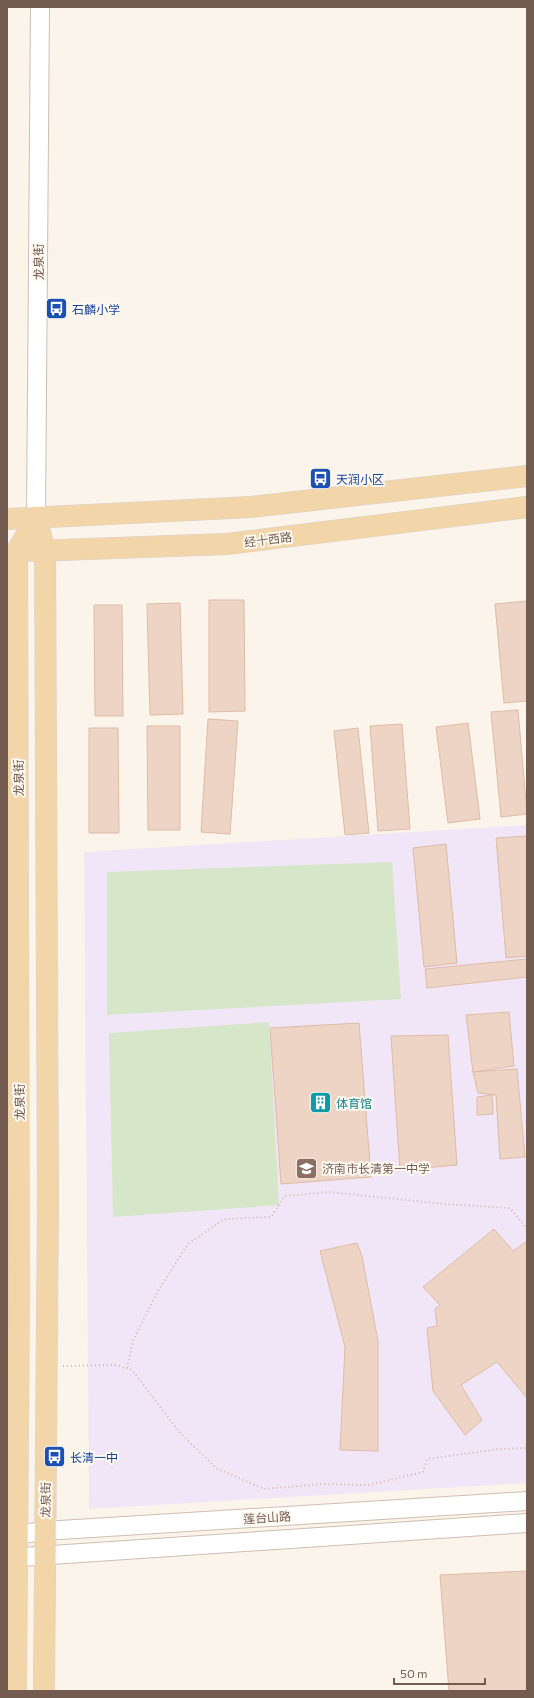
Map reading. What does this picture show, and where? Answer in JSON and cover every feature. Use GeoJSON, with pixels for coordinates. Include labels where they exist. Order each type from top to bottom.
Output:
{"type":"FeatureCollection","features":[{"type":"Feature","properties":{"kind":"main road","name":"龙泉街"},"geometry":{"type":"LineString","coordinates":[[40,7],[36,518],[45,550],[48,1185],[44,1531],[44,1691]]}},
{"type":"Feature","properties":{"kind":"main road"},"geometry":{"type":"LineString","coordinates":[[7,519],[251,507],[527,476]]}},
{"type":"Feature","properties":{"kind":"main road","name":"经十西路"},"geometry":{"type":"LineString","coordinates":[[12,552],[227,544],[527,507]]}},
{"type":"Feature","properties":{"kind":"main road","name":"龙泉街"},"geometry":{"type":"LineString","coordinates":[[16,1691],[12,1535],[19,1300],[12,552],[36,518]]}},
{"type":"Feature","properties":{"kind":"main road","name":"莲台山路"},"geometry":{"type":"LineString","coordinates":[[12,1535],[44,1531],[527,1501]]}},
{"type":"Feature","properties":{"kind":"main road","name":"莲台山路"},"geometry":{"type":"LineString","coordinates":[[12,1558],[527,1523]]}},
{"type":"Feature","properties":{"kind":"path"},"geometry":{"type":"LineString","coordinates":[[127,1368],[133,1340],[159,1289],[188,1244],[224,1219],[271,1217],[285,1196],[329,1192],[445,1204],[510,1208],[527,1229]]}},
{"type":"Feature","properties":{"kind":"path"},"geometry":{"type":"LineString","coordinates":[[46,1366],[115,1365],[132,1370],[181,1434],[216,1468],[264,1489],[322,1484],[369,1485],[423,1472],[427,1459],[499,1449],[527,1448]]}},
{"type":"Feature","properties":{"kind":"shaded area","name":"济南市长清第一中学"},"geometry":{"type":"Polygon","coordinates":[[[527,825],[527,1483],[89,1509],[84,852],[527,825]]]}},
{"type":"Feature","properties":{"kind":"green space"},"geometry":{"type":"Polygon","coordinates":[[[392,862],[401,999],[107,1015],[107,872],[392,862]]]}},
{"type":"Feature","properties":{"kind":"green space"},"geometry":{"type":"Polygon","coordinates":[[[269,1022],[279,1205],[113,1217],[109,1033],[269,1022]]]}},
{"type":"Feature","properties":{"kind":"building"},"geometry":{"type":"Polygon","coordinates":[[[209,600],[244,600],[245,711],[209,712],[209,600]]]}},
{"type":"Feature","properties":{"kind":"building"},"geometry":{"type":"Polygon","coordinates":[[[527,601],[527,701],[504,703],[495,604],[527,601]]]}},
{"type":"Feature","properties":{"kind":"building"},"geometry":{"type":"Polygon","coordinates":[[[180,603],[183,714],[150,715],[147,604],[180,603]]]}},
{"type":"Feature","properties":{"kind":"building"},"geometry":{"type":"Polygon","coordinates":[[[94,605],[122,605],[123,716],[95,716],[94,605]]]}},
{"type":"Feature","properties":{"kind":"building"},"geometry":{"type":"Polygon","coordinates":[[[518,710],[527,814],[501,817],[491,712],[518,710]]]}},
{"type":"Feature","properties":{"kind":"building"},"geometry":{"type":"Polygon","coordinates":[[[208,719],[238,721],[230,834],[201,832],[208,719]]]}},
{"type":"Feature","properties":{"kind":"building"},"geometry":{"type":"Polygon","coordinates":[[[468,723],[480,819],[448,823],[436,727],[468,723]]]}},
{"type":"Feature","properties":{"kind":"building"},"geometry":{"type":"Polygon","coordinates":[[[402,724],[410,829],[378,831],[370,726],[402,724]]]}},
{"type":"Feature","properties":{"kind":"building"},"geometry":{"type":"Polygon","coordinates":[[[147,726],[180,726],[180,830],[148,830],[147,726]]]}},
{"type":"Feature","properties":{"kind":"building"},"geometry":{"type":"Polygon","coordinates":[[[89,728],[118,728],[119,833],[89,833],[89,728]]]}},
{"type":"Feature","properties":{"kind":"building"},"geometry":{"type":"Polygon","coordinates":[[[358,728],[369,833],[345,835],[334,731],[358,728]]]}},
{"type":"Feature","properties":{"kind":"building"},"geometry":{"type":"Polygon","coordinates":[[[527,836],[527,956],[506,958],[496,838],[527,836]]]}},
{"type":"Feature","properties":{"kind":"building"},"geometry":{"type":"Polygon","coordinates":[[[446,844],[457,963],[424,967],[413,848],[446,844]]]}},
{"type":"Feature","properties":{"kind":"building"},"geometry":{"type":"Polygon","coordinates":[[[527,959],[527,977],[427,988],[425,969],[527,959]]]}},
{"type":"Feature","properties":{"kind":"building"},"geometry":{"type":"Polygon","coordinates":[[[509,1012],[514,1066],[473,1072],[466,1015],[509,1012]]]}},
{"type":"Feature","properties":{"kind":"building","name":"体育馆"},"geometry":{"type":"Polygon","coordinates":[[[359,1023],[371,1177],[281,1184],[270,1028],[359,1023]]]}},
{"type":"Feature","properties":{"kind":"building"},"geometry":{"type":"Polygon","coordinates":[[[448,1035],[457,1165],[400,1170],[391,1036],[448,1035]]]}},
{"type":"Feature","properties":{"kind":"building"},"geometry":{"type":"Polygon","coordinates":[[[517,1069],[525,1157],[500,1159],[496,1095],[478,1093],[473,1072],[517,1069]]]}},
{"type":"Feature","properties":{"kind":"building"},"geometry":{"type":"Polygon","coordinates":[[[492,1095],[493,1114],[477,1115],[477,1097],[492,1095]]]}},
{"type":"Feature","properties":{"kind":"building"},"geometry":{"type":"Polygon","coordinates":[[[494,1229],[513,1251],[527,1241],[527,1398],[497,1362],[461,1385],[482,1420],[465,1435],[433,1391],[427,1328],[437,1326],[435,1309],[440,1305],[423,1287],[494,1229]]]}},
{"type":"Feature","properties":{"kind":"building"},"geometry":{"type":"Polygon","coordinates":[[[357,1243],[362,1256],[378,1341],[378,1451],[340,1450],[345,1347],[320,1251],[357,1243]]]}},
{"type":"Feature","properties":{"kind":"building"},"geometry":{"type":"Polygon","coordinates":[[[527,1571],[527,1691],[449,1691],[440,1575],[527,1571]]]}},
{"type":"Feature","properties":{"kind":"place","name":"石麟小学"},"geometry":{"type":"Point","coordinates":[56,309]}},
{"type":"Feature","properties":{"kind":"place","name":"天润小区"},"geometry":{"type":"Point","coordinates":[321,479]}},
{"type":"Feature","properties":{"kind":"place","name":"体育馆"},"geometry":{"type":"Point","coordinates":[320,1103]}},
{"type":"Feature","properties":{"kind":"place","name":"济南市长清第一中学"},"geometry":{"type":"Point","coordinates":[307,1168]}},
{"type":"Feature","properties":{"kind":"place","name":"长清一中"},"geometry":{"type":"Point","coordinates":[55,1457]}}]}
